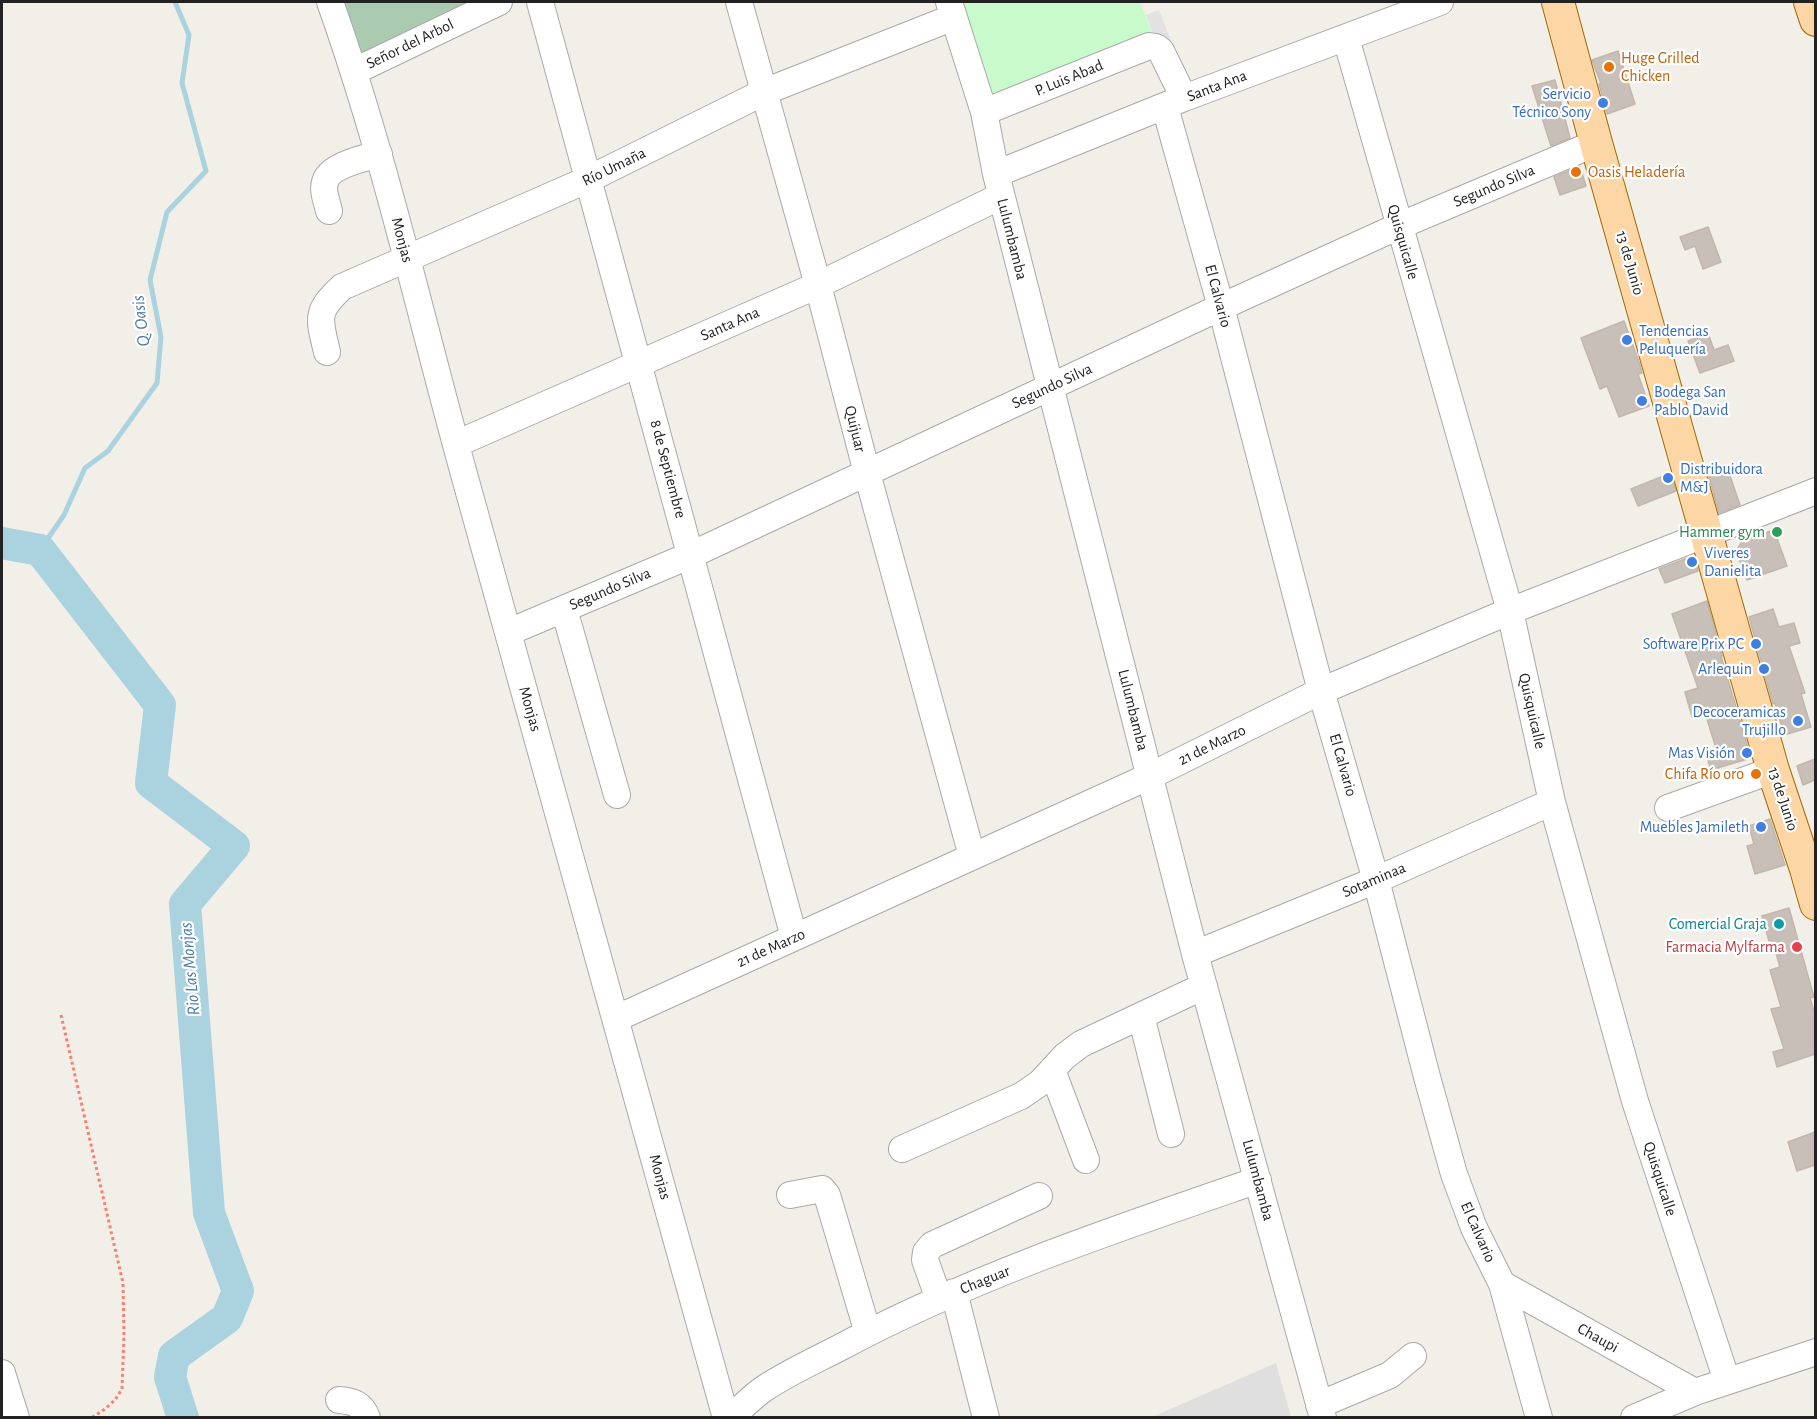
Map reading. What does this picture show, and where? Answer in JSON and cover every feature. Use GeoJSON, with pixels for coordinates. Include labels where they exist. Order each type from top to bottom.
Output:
{"type":"FeatureCollection","features":[{"type":"Feature","properties":{"kind":"main road","name":"13 de Junio"},"geometry":{"type":"LineString","coordinates":[[1558,2],[1773,770],[1811,868],[1815,904]]}},
{"type":"Feature","properties":{"kind":"main road"},"geometry":{"type":"LineString","coordinates":[[1810,2],[1815,20]]}},
{"type":"Feature","properties":{"kind":"street","name":"Monjas"},"geometry":{"type":"LineString","coordinates":[[330,2],[355,71],[379,154],[456,444],[617,1018],[726,1418]]}},
{"type":"Feature","properties":{"kind":"street","name":"Señor del Arbol"},"geometry":{"type":"LineString","coordinates":[[355,71],[499,2]]}},
{"type":"Feature","properties":{"kind":"street","name":"8 de Septiembre"},"geometry":{"type":"LineString","coordinates":[[540,2],[794,937]]}},
{"type":"Feature","properties":{"kind":"street","name":"Quijuar"},"geometry":{"type":"LineString","coordinates":[[740,2],[972,856]]}},
{"type":"Feature","properties":{"kind":"street","name":"Santa Ana"},"geometry":{"type":"LineString","coordinates":[[456,444],[818,285],[999,185],[1174,102],[1440,2]]}},
{"type":"Feature","properties":{"kind":"street","name":"Río Umaña"},"geometry":{"type":"LineString","coordinates":[[327,352],[320,322],[321,310],[342,287],[589,179],[764,92],[951,9]]}},
{"type":"Feature","properties":{"kind":"street","name":"Lulumbamba"},"geometry":{"type":"LineString","coordinates":[[951,9],[984,112],[999,185],[1195,954],[1321,1414]]}},
{"type":"Feature","properties":{"kind":"street","name":"Quisquicalle"},"geometry":{"type":"LineString","coordinates":[[1346,38],[1510,611],[1552,802],[1635,1101],[1727,1381]]}},
{"type":"Feature","properties":{"kind":"street","name":"P. Luis Abad"},"geometry":{"type":"LineString","coordinates":[[984,112],[1149,46],[1156,47]]}},
{"type":"Feature","properties":{"kind":"street","name":"El Calvario"},"geometry":{"type":"LineString","coordinates":[[1156,47],[1161,51],[1221,307],[1321,691],[1376,880],[1454,1174],[1474,1228],[1502,1284],[1539,1418]]}},
{"type":"Feature","properties":{"kind":"street","name":"Segundo Silva"},"geometry":{"type":"LineString","coordinates":[[508,632],[692,555],[1221,307],[1399,226],[1596,143]]}},
{"type":"Feature","properties":{"kind":"street"},"geometry":{"type":"LineString","coordinates":[[329,211],[324,183],[328,174],[339,167],[379,154]]}},
{"type":"Feature","properties":{"kind":"street","name":"21 de Marzo"},"geometry":{"type":"LineString","coordinates":[[617,1018],[1150,776],[1321,691],[1510,611],[1815,491]]}},
{"type":"Feature","properties":{"kind":"street"},"geometry":{"type":"LineString","coordinates":[[564,609],[617,795]]}},
{"type":"Feature","properties":{"kind":"street"},"geometry":{"type":"LineString","coordinates":[[1668,808],[1773,770]]}},
{"type":"Feature","properties":{"kind":"street","name":"Sotaminaa"},"geometry":{"type":"LineString","coordinates":[[1195,954],[1376,880],[1552,802]]}},
{"type":"Feature","properties":{"kind":"street"},"geometry":{"type":"LineString","coordinates":[[902,1149],[1021,1096],[1040,1083],[1065,1056],[1081,1044],[1204,986]]}},
{"type":"Feature","properties":{"kind":"street"},"geometry":{"type":"LineString","coordinates":[[1140,1016],[1171,1134]]}},
{"type":"Feature","properties":{"kind":"street"},"geometry":{"type":"LineString","coordinates":[[1052,1070],[1086,1160]]}},
{"type":"Feature","properties":{"kind":"street","name":"Chaguar"},"geometry":{"type":"LineString","coordinates":[[731,1418],[766,1387],[868,1333],[946,1296],[1072,1244],[1258,1180]]}},
{"type":"Feature","properties":{"kind":"street"},"geometry":{"type":"LineString","coordinates":[[790,1195],[816,1189],[822,1189],[827,1195],[868,1333]]}},
{"type":"Feature","properties":{"kind":"street"},"geometry":{"type":"LineString","coordinates":[[986,1418],[946,1296],[925,1260],[926,1252],[932,1245],[1039,1196]]}},
{"type":"Feature","properties":{"kind":"street","name":"Chaupi"},"geometry":{"type":"LineString","coordinates":[[1502,1284],[1695,1392]]}},
{"type":"Feature","properties":{"kind":"street"},"geometry":{"type":"LineString","coordinates":[[1634,1418],[1695,1392],[1815,1352]]}},
{"type":"Feature","properties":{"kind":"street"},"geometry":{"type":"LineString","coordinates":[[1321,1414],[1390,1375],[1413,1356]]}},
{"type":"Feature","properties":{"kind":"street"},"geometry":{"type":"LineString","coordinates":[[2,1373],[16,1418]]}},
{"type":"Feature","properties":{"kind":"street"},"geometry":{"type":"LineString","coordinates":[[339,1400],[351,1401],[360,1406],[367,1418]]}},
{"type":"Feature","properties":{"kind":"path"},"geometry":{"type":"LineString","coordinates":[[61,1016],[123,1282],[122,1389],[115,1400],[91,1418]]}},
{"type":"Feature","properties":{"kind":"shaded area"},"geometry":{"type":"Polygon","coordinates":[[[1159,10],[1185,76],[1171,82],[1146,15],[1159,10]]]}},
{"type":"Feature","properties":{"kind":"shaded area"},"geometry":{"type":"Polygon","coordinates":[[[1276,1363],[1291,1417],[1152,1417],[1276,1363]]]}},
{"type":"Feature","properties":{"kind":"green space"},"geometry":{"type":"Polygon","coordinates":[[[321,2],[484,2],[341,65],[321,2]]]}},
{"type":"Feature","properties":{"kind":"green space"},"geometry":{"type":"Polygon","coordinates":[[[962,2],[1140,2],[1152,32],[1003,95],[990,92],[962,2]]]}},
{"type":"Feature","properties":{"kind":"building"},"geometry":{"type":"Polygon","coordinates":[[[1618,51],[1635,104],[1607,114],[1599,84],[1601,84],[1592,60],[1618,51]]]}},
{"type":"Feature","properties":{"kind":"building"},"geometry":{"type":"Polygon","coordinates":[[[1555,80],[1570,138],[1551,146],[1532,86],[1555,80]]]}},
{"type":"Feature","properties":{"kind":"building"},"geometry":{"type":"Polygon","coordinates":[[[1580,166],[1586,186],[1560,195],[1554,177],[1580,166]]]}},
{"type":"Feature","properties":{"kind":"building"},"geometry":{"type":"Polygon","coordinates":[[[1708,227],[1721,262],[1703,269],[1695,246],[1685,250],[1680,237],[1708,227]]]}},
{"type":"Feature","properties":{"kind":"building"},"geometry":{"type":"Polygon","coordinates":[[[1624,321],[1639,362],[1642,373],[1638,374],[1649,406],[1619,417],[1607,386],[1600,389],[1581,338],[1624,321]]]}},
{"type":"Feature","properties":{"kind":"building"},"geometry":{"type":"Polygon","coordinates":[[[1708,333],[1714,350],[1728,345],[1734,361],[1700,373],[1688,341],[1708,333]]]}},
{"type":"Feature","properties":{"kind":"building"},"geometry":{"type":"Polygon","coordinates":[[[1727,467],[1740,505],[1719,513],[1708,473],[1727,467]]]}},
{"type":"Feature","properties":{"kind":"building"},"geometry":{"type":"Polygon","coordinates":[[[1671,473],[1676,491],[1638,506],[1631,489],[1671,473]]]}},
{"type":"Feature","properties":{"kind":"building"},"geometry":{"type":"Polygon","coordinates":[[[1774,530],[1787,566],[1747,580],[1736,551],[1743,540],[1774,530]]]}},
{"type":"Feature","properties":{"kind":"building"},"geometry":{"type":"Polygon","coordinates":[[[1690,557],[1695,559],[1698,571],[1665,583],[1659,569],[1690,557]]]}},
{"type":"Feature","properties":{"kind":"building"},"geometry":{"type":"Polygon","coordinates":[[[1707,601],[1751,758],[1711,770],[1705,751],[1716,748],[1705,713],[1692,717],[1685,692],[1698,688],[1672,614],[1707,601]]]}},
{"type":"Feature","properties":{"kind":"building"},"geometry":{"type":"Polygon","coordinates":[[[1773,609],[1779,627],[1794,623],[1800,643],[1789,646],[1805,693],[1801,694],[1811,727],[1784,735],[1749,617],[1773,609]]]}},
{"type":"Feature","properties":{"kind":"building"},"geometry":{"type":"Polygon","coordinates":[[[1815,759],[1815,780],[1803,785],[1797,766],[1815,759]]]}},
{"type":"Feature","properties":{"kind":"building"},"geometry":{"type":"Polygon","coordinates":[[[1770,819],[1785,865],[1755,874],[1747,846],[1754,844],[1749,826],[1770,819]]]}},
{"type":"Feature","properties":{"kind":"building"},"geometry":{"type":"Polygon","coordinates":[[[1789,908],[1814,997],[1810,998],[1815,1015],[1815,1054],[1777,1067],[1773,1052],[1784,1049],[1771,1009],[1781,1007],[1770,970],[1780,967],[1762,916],[1789,908]]]}},
{"type":"Feature","properties":{"kind":"building"},"geometry":{"type":"Polygon","coordinates":[[[1815,1132],[1815,1165],[1797,1171],[1788,1142],[1815,1132]]]}},
{"type":"Feature","properties":{"kind":"waterway","name":"Q. Oasis"},"geometry":{"type":"LineString","coordinates":[[40,550],[64,515],[85,468],[108,451],[157,383],[161,337],[150,280],[167,212],[206,171],[182,83],[189,35],[175,2]]}},
{"type":"Feature","properties":{"kind":"waterway","name":"Rio Las Monjas"},"geometry":{"type":"LineString","coordinates":[[2,543],[40,550],[160,705],[151,783],[234,846],[185,904],[209,1213],[238,1291],[227,1318],[174,1356],[170,1377],[183,1418]]}},
{"type":"Feature","properties":{"kind":"place","name":"Huge Grilled Chicken"},"geometry":{"type":"Point","coordinates":[1609,67]}},
{"type":"Feature","properties":{"kind":"place","name":"Servicio Técnico Sony"},"geometry":{"type":"Point","coordinates":[1603,103]}},
{"type":"Feature","properties":{"kind":"place","name":"Oasis Heladería"},"geometry":{"type":"Point","coordinates":[1576,172]}},
{"type":"Feature","properties":{"kind":"place","name":"Tendencias Peluquería"},"geometry":{"type":"Point","coordinates":[1627,340]}},
{"type":"Feature","properties":{"kind":"place","name":"Bodega San Pablo David"},"geometry":{"type":"Point","coordinates":[1642,401]}},
{"type":"Feature","properties":{"kind":"place","name":"Distribuidora M&J"},"geometry":{"type":"Point","coordinates":[1668,478]}},
{"type":"Feature","properties":{"kind":"place","name":"Hammer gym"},"geometry":{"type":"Point","coordinates":[1777,532]}},
{"type":"Feature","properties":{"kind":"place","name":"Viveres Danielita"},"geometry":{"type":"Point","coordinates":[1692,562]}},
{"type":"Feature","properties":{"kind":"place","name":"Software Prix PC"},"geometry":{"type":"Point","coordinates":[1756,644]}},
{"type":"Feature","properties":{"kind":"place","name":"Arlequin"},"geometry":{"type":"Point","coordinates":[1764,669]}},
{"type":"Feature","properties":{"kind":"place","name":"Decoceramicas Trujillo"},"geometry":{"type":"Point","coordinates":[1798,721]}},
{"type":"Feature","properties":{"kind":"place","name":"Mas Visión"},"geometry":{"type":"Point","coordinates":[1747,753]}},
{"type":"Feature","properties":{"kind":"place","name":"Chifa Río oro"},"geometry":{"type":"Point","coordinates":[1756,774]}},
{"type":"Feature","properties":{"kind":"place","name":"Muebles Jamileth"},"geometry":{"type":"Point","coordinates":[1761,827]}},
{"type":"Feature","properties":{"kind":"place","name":"Comercial Graja"},"geometry":{"type":"Point","coordinates":[1779,924]}},
{"type":"Feature","properties":{"kind":"place","name":"Farmacia Mylfarma"},"geometry":{"type":"Point","coordinates":[1797,947]}}]}
